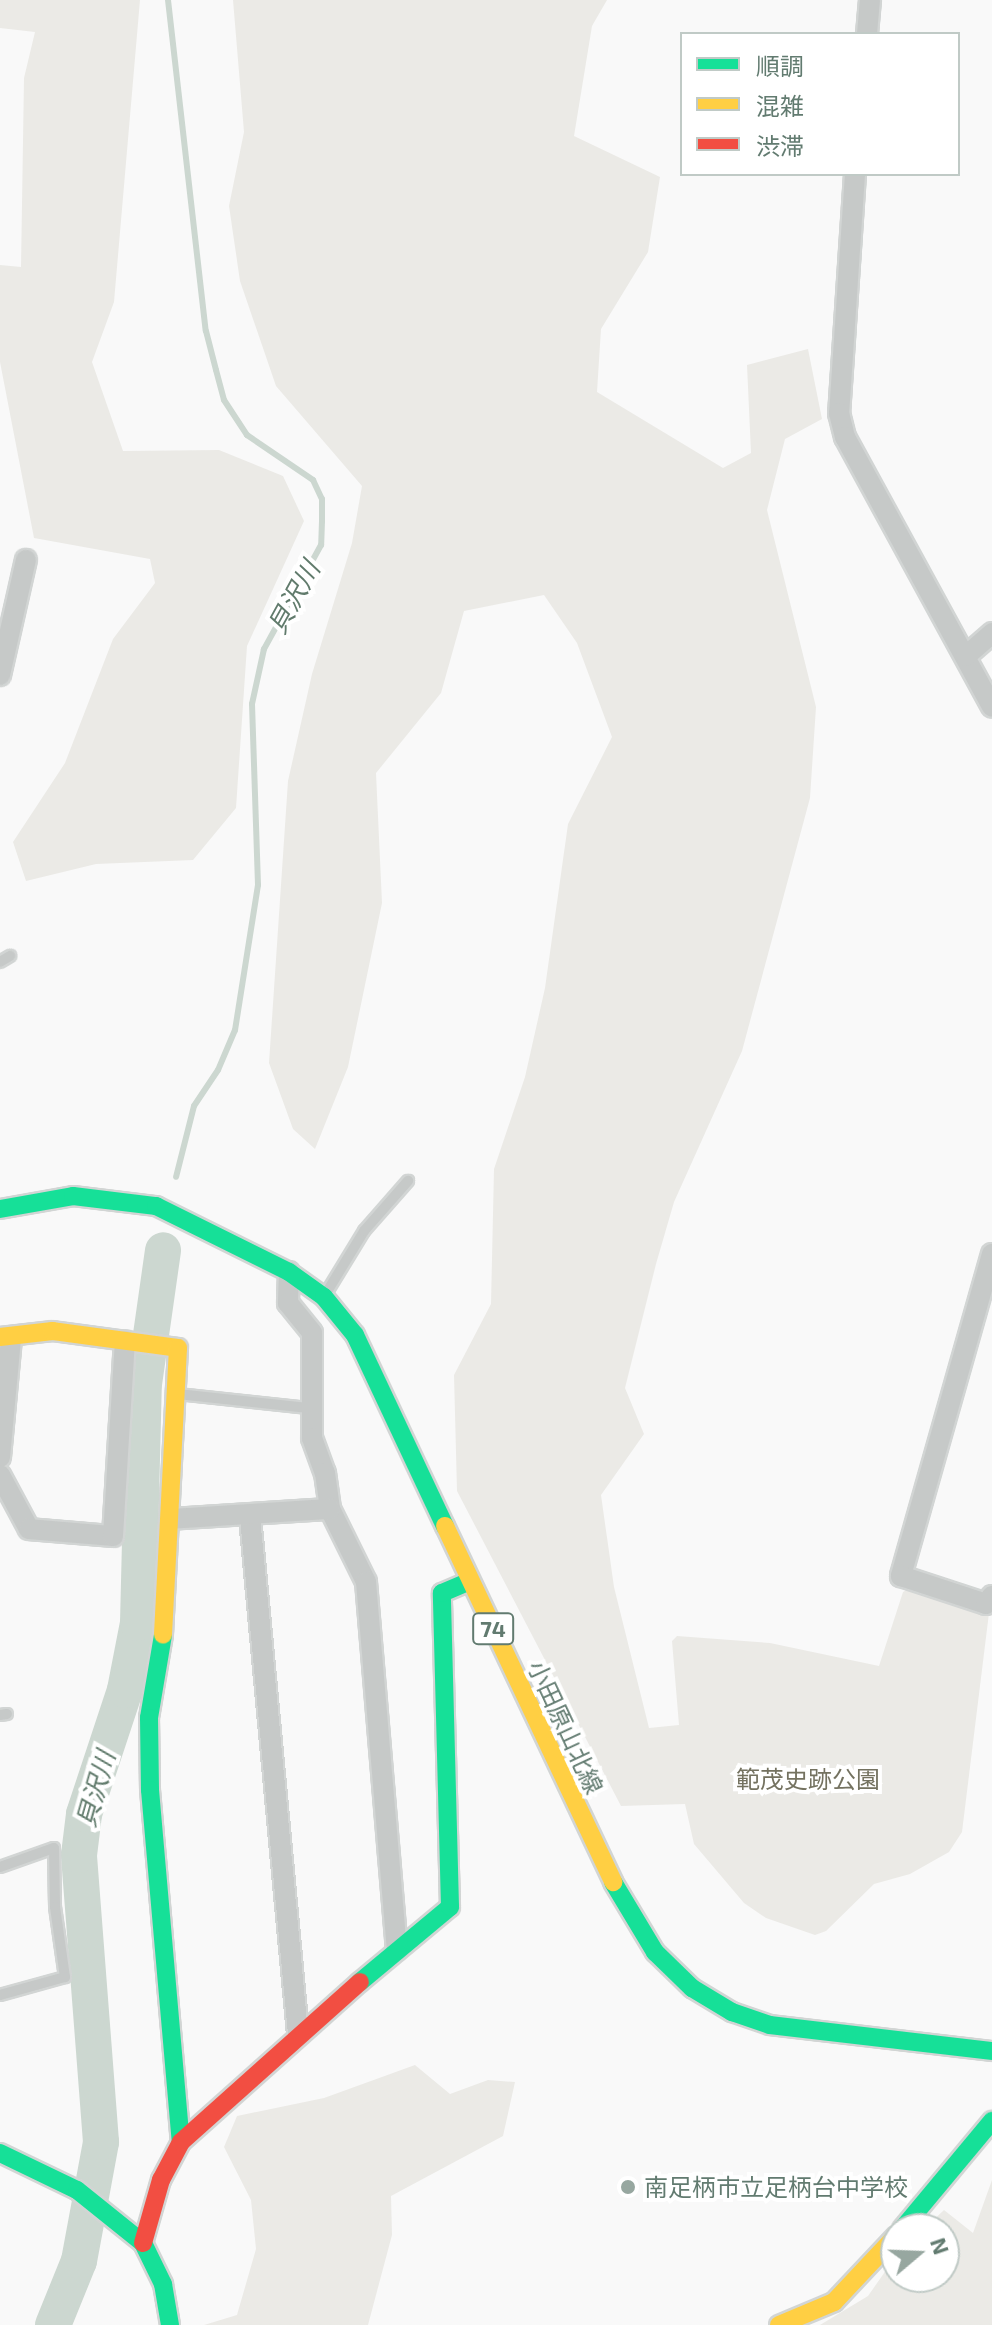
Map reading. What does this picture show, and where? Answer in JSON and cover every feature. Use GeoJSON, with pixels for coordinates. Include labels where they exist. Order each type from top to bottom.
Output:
{"type":"FeatureCollection","features":[{"type":"Feature","properties":{"kind":"street"},"geometry":{"type":"LineString","coordinates":[[867,32],[870,0]]}},
{"type":"Feature","properties":{"kind":"street"},"geometry":{"type":"LineString","coordinates":[[855,176],[838,356],[839,413],[852,450],[992,707]]}},
{"type":"Feature","properties":{"kind":"street"},"geometry":{"type":"LineString","coordinates":[[0,675],[26,560]]}},
{"type":"Feature","properties":{"kind":"street"},"geometry":{"type":"LineString","coordinates":[[966,656],[992,633]]}},
{"type":"Feature","properties":{"kind":"street","name":"小田原山北線"},"geometry":{"type":"LineString","coordinates":[[0,1209],[55,1198],[119,1198],[156,1206],[289,1272],[324,1297],[355,1335],[624,1906],[655,1952],[692,1988],[732,2012],[770,2025],[992,2051]]}},
{"type":"Feature","properties":{"kind":"street"},"geometry":{"type":"LineString","coordinates":[[992,1254],[901,1576],[986,1604],[992,1596]]}},
{"type":"Feature","properties":{"kind":"street"},"geometry":{"type":"LineString","coordinates":[[289,1272],[288,1303],[312,1333],[309,1425],[330,1509],[366,1582],[397,1950]]}},
{"type":"Feature","properties":{"kind":"street"},"geometry":{"type":"LineString","coordinates":[[0,1457],[6,1337],[53,1331],[178,1348],[165,1623],[149,1718],[149,1761],[181,2142]]}},
{"type":"Feature","properties":{"kind":"street"},"geometry":{"type":"LineString","coordinates":[[0,1475],[29,1529],[113,1536],[125,1341]]}},
{"type":"Feature","properties":{"kind":"street"},"geometry":{"type":"LineString","coordinates":[[170,1519],[250,1517],[330,1509]]}},
{"type":"Feature","properties":{"kind":"street"},"geometry":{"type":"LineString","coordinates":[[250,1517],[298,2033]]}},
{"type":"Feature","properties":{"kind":"street"},"geometry":{"type":"LineString","coordinates":[[143,2243],[161,2180],[181,2142],[298,2033],[450,1907],[442,1593],[470,1581]]}},
{"type":"Feature","properties":{"kind":"street"},"geometry":{"type":"LineString","coordinates":[[915,2213],[992,2121]]}},
{"type":"Feature","properties":{"kind":"street"},"geometry":{"type":"LineString","coordinates":[[0,2153],[77,2190],[115,2217],[143,2243],[163,2284],[170,2325]]}},
{"type":"Feature","properties":{"kind":"street"},"geometry":{"type":"LineString","coordinates":[[779,2325],[834,2302],[880,2253]]}},
{"type":"Feature","properties":{"kind":"lane"},"geometry":{"type":"LineString","coordinates":[[324,1297],[364,1231],[408,1181]]}},
{"type":"Feature","properties":{"kind":"lane"},"geometry":{"type":"LineString","coordinates":[[176,1394],[310,1408]]}},
{"type":"Feature","properties":{"kind":"lane"},"geometry":{"type":"LineString","coordinates":[[0,1867],[54,1848],[55,1907],[65,1977],[0,1995]]}},
{"type":"Feature","properties":{"kind":"green space"},"geometry":{"type":"Polygon","coordinates":[[[0,0],[140,0],[114,302],[92,362],[123,451],[219,450],[283,476],[304,521],[247,646],[236,808],[193,860],[96,864],[26,881],[13,842],[65,763],[113,639],[155,583],[150,559],[34,538],[0,362],[0,265],[21,267],[24,78],[35,32],[0,28],[0,0]]]}},
{"type":"Feature","properties":{"kind":"green space","name":"範茂史跡公園"},"geometry":{"type":"Polygon","coordinates":[[[233,0],[607,0],[592,26],[574,136],[660,177],[648,252],[601,329],[597,392],[723,468],[751,453],[747,365],[808,349],[822,419],[785,439],[767,510],[816,707],[810,798],[742,1051],[674,1202],[656,1264],[625,1388],[644,1434],[601,1495],[614,1587],[649,1728],[679,1725],[672,1641],[677,1636],[770,1643],[879,1666],[903,1592],[912,1587],[989,1613],[962,1832],[949,1852],[910,1874],[874,1884],[826,1931],[815,1935],[766,1918],[744,1903],[694,1844],[685,1804],[621,1806],[457,1491],[454,1375],[491,1304],[494,1169],[525,1077],[545,988],[568,824],[612,737],[577,643],[544,595],[464,611],[441,693],[376,773],[382,903],[348,1067],[315,1149],[293,1129],[269,1063],[288,781],[312,674],[352,543],[362,486],[276,386],[240,281],[229,206],[244,132],[233,0]]]}},
{"type":"Feature","properties":{"kind":"green space"},"geometry":{"type":"Polygon","coordinates":[[[415,2065],[450,2094],[488,2080],[515,2082],[503,2136],[391,2196],[392,2235],[368,2325],[204,2325],[237,2315],[256,2249],[251,2200],[224,2147],[237,2116],[324,2098],[415,2065]]]}},
{"type":"Feature","properties":{"kind":"green space"},"geometry":{"type":"Polygon","coordinates":[[[992,2180],[992,2325],[820,2325],[868,2296],[880,2279],[880,2293],[960,2293],[960,2223],[973,2233],[992,2180]]]}},
{"type":"Feature","properties":{"kind":"waterway","name":"貝沢川"},"geometry":{"type":"LineString","coordinates":[[168,0],[206,331],[224,400],[247,435],[313,480],[322,499],[321,545],[264,649],[252,704],[258,885],[235,1030],[218,1070],[194,1106],[176,1177]]}},
{"type":"Feature","properties":{"kind":"waterway","name":"貝沢川"},"geometry":{"type":"LineString","coordinates":[[53,2325],[79,2261],[101,2142],[79,1855],[84,1814],[125,1690],[138,1623],[144,1384],[163,1250]]}},
{"type":"Feature","properties":{"kind":"traffic: fast"},"geometry":{"type":"LineString","coordinates":[[0,1209],[73,1196],[156,1206],[289,1272],[324,1297],[355,1335],[445,1526]]}},
{"type":"Feature","properties":{"kind":"traffic: fast"},"geometry":{"type":"LineString","coordinates":[[360,1982],[450,1907],[442,1593],[470,1581]]}},
{"type":"Feature","properties":{"kind":"traffic: fast"},"geometry":{"type":"LineString","coordinates":[[163,1635],[149,1718],[150,1790],[181,2142]]}},
{"type":"Feature","properties":{"kind":"traffic: fast"},"geometry":{"type":"LineString","coordinates":[[613,1882],[655,1952],[692,1988],[732,2012],[770,2025],[992,2051]]}},
{"type":"Feature","properties":{"kind":"traffic: fast"},"geometry":{"type":"LineString","coordinates":[[915,2213],[992,2121]]}},
{"type":"Feature","properties":{"kind":"traffic: fast"},"geometry":{"type":"LineString","coordinates":[[0,2153],[77,2190],[143,2243],[163,2284],[170,2325]]}},
{"type":"Feature","properties":{"kind":"traffic: slow"},"geometry":{"type":"LineString","coordinates":[[0,1337],[53,1331],[178,1348],[163,1635]]}},
{"type":"Feature","properties":{"kind":"traffic: slow"},"geometry":{"type":"LineString","coordinates":[[445,1526],[613,1882]]}},
{"type":"Feature","properties":{"kind":"traffic: slow"},"geometry":{"type":"LineString","coordinates":[[779,2325],[834,2302],[880,2253]]}},
{"type":"Feature","properties":{"kind":"traffic: jam"},"geometry":{"type":"LineString","coordinates":[[143,2243],[161,2180],[181,2142],[360,1982]]}},
{"type":"Feature","properties":{"kind":"place","name":"南足柄市立足柄台中学校"},"geometry":{"type":"Point","coordinates":[628,2187]}}]}
